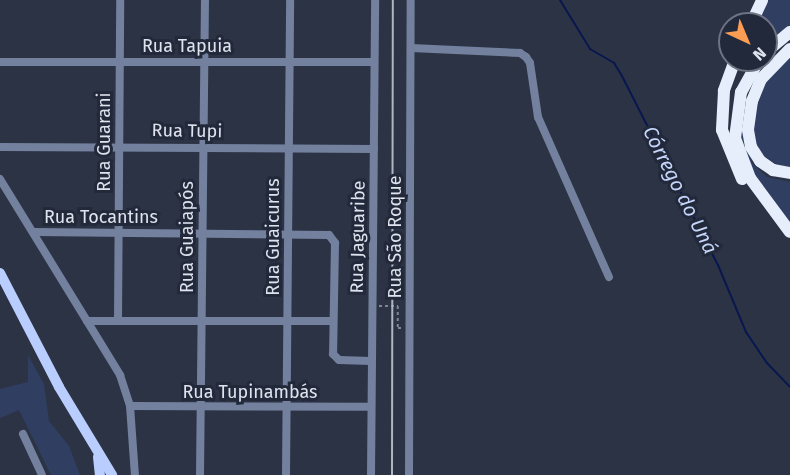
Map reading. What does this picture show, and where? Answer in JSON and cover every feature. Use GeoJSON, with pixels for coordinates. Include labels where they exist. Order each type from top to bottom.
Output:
{"type":"FeatureCollection","features":[{"type":"Feature","properties":{"kind":"highway"},"geometry":{"type":"LineString","coordinates":[[778,42],[790,32]]}},
{"type":"Feature","properties":{"kind":"highway"},"geometry":{"type":"LineString","coordinates":[[790,49],[761,79],[752,101],[748,130],[751,147],[760,161],[773,170],[790,174]]}},
{"type":"Feature","properties":{"kind":"highway"},"geometry":{"type":"LineString","coordinates":[[732,72],[722,105],[724,142],[752,195],[782,220]]}},
{"type":"Feature","properties":{"kind":"highway"},"geometry":{"type":"LineString","coordinates":[[752,72],[741,92],[735,138],[750,178],[790,232]]}},
{"type":"Feature","properties":{"kind":"main road"},"geometry":{"type":"LineString","coordinates":[[0,273],[110,475]]}},
{"type":"Feature","properties":{"kind":"main road"},"geometry":{"type":"LineString","coordinates":[[98,453],[100,475]]}},
{"type":"Feature","properties":{"kind":"street","name":"Rua Guarani"},"geometry":{"type":"LineString","coordinates":[[118,320],[120,0]]}},
{"type":"Feature","properties":{"kind":"street","name":"Rua Guaiapós"},"geometry":{"type":"LineString","coordinates":[[200,475],[205,0]]}},
{"type":"Feature","properties":{"kind":"street","name":"Rua Guaicurus"},"geometry":{"type":"LineString","coordinates":[[286,475],[290,0]]}},
{"type":"Feature","properties":{"kind":"street","name":"Rua Jaguaribe"},"geometry":{"type":"LineString","coordinates":[[371,475],[375,0]]}},
{"type":"Feature","properties":{"kind":"street","name":"Rua São Roque"},"geometry":{"type":"LineString","coordinates":[[409,475],[411,0]]}},
{"type":"Feature","properties":{"kind":"street"},"geometry":{"type":"LineString","coordinates":[[411,48],[520,53],[526,57],[538,117],[609,277]]}},
{"type":"Feature","properties":{"kind":"street","name":"Rua Tapuia"},"geometry":{"type":"LineString","coordinates":[[0,62],[204,60],[374,62]]}},
{"type":"Feature","properties":{"kind":"street","name":"Rua Tupi"},"geometry":{"type":"LineString","coordinates":[[0,147],[203,146],[374,149]]}},
{"type":"Feature","properties":{"kind":"street"},"geometry":{"type":"LineString","coordinates":[[0,179],[120,375],[130,406],[135,475]]}},
{"type":"Feature","properties":{"kind":"street","name":"Rua Tocantins"},"geometry":{"type":"LineString","coordinates":[[34,232],[119,231],[329,235],[334,239],[335,357],[371,361]]}},
{"type":"Feature","properties":{"kind":"street"},"geometry":{"type":"LineString","coordinates":[[87,321],[333,321]]}},
{"type":"Feature","properties":{"kind":"street","name":"Rua Tupinambás"},"geometry":{"type":"LineString","coordinates":[[130,406],[371,407]]}},
{"type":"Feature","properties":{"kind":"street"},"geometry":{"type":"LineString","coordinates":[[23,434],[42,475]]}},
{"type":"Feature","properties":{"kind":"path"},"geometry":{"type":"LineString","coordinates":[[378,306],[398,306],[398,328],[405,328],[405,321]]}},
{"type":"Feature","properties":{"kind":"shaded area"},"geometry":{"type":"Polygon","coordinates":[[[765,0],[790,0],[790,29],[778,38],[778,12],[760,12],[765,0]]]}},
{"type":"Feature","properties":{"kind":"shaded area"},"geometry":{"type":"Polygon","coordinates":[[[790,43],[790,48],[778,59],[778,53],[790,43]]]}},
{"type":"Feature","properties":{"kind":"shaded area"},"geometry":{"type":"Polygon","coordinates":[[[790,54],[790,167],[777,165],[762,154],[753,140],[753,116],[768,77],[773,72],[778,72],[778,67],[790,54]]]}},
{"type":"Feature","properties":{"kind":"shaded area"},"geometry":{"type":"Polygon","coordinates":[[[761,72],[767,72],[743,131],[752,163],[767,177],[790,182],[790,223],[763,193],[740,147],[744,106],[750,90],[761,72]]]}},
{"type":"Feature","properties":{"kind":"shaded area"},"geometry":{"type":"Polygon","coordinates":[[[28,355],[44,384],[49,421],[69,446],[80,475],[51,475],[19,410],[0,418],[0,389],[28,382],[28,355]]]}},
{"type":"Feature","properties":{"kind":"waterway","name":"Córrego do Uná"},"geometry":{"type":"LineString","coordinates":[[560,0],[590,49],[614,63],[622,76],[718,265],[746,332],[767,363],[790,387]]}},
{"type":"Feature","properties":{"kind":"railway"},"geometry":{"type":"LineString","coordinates":[[392,475],[393,0]]}}]}
